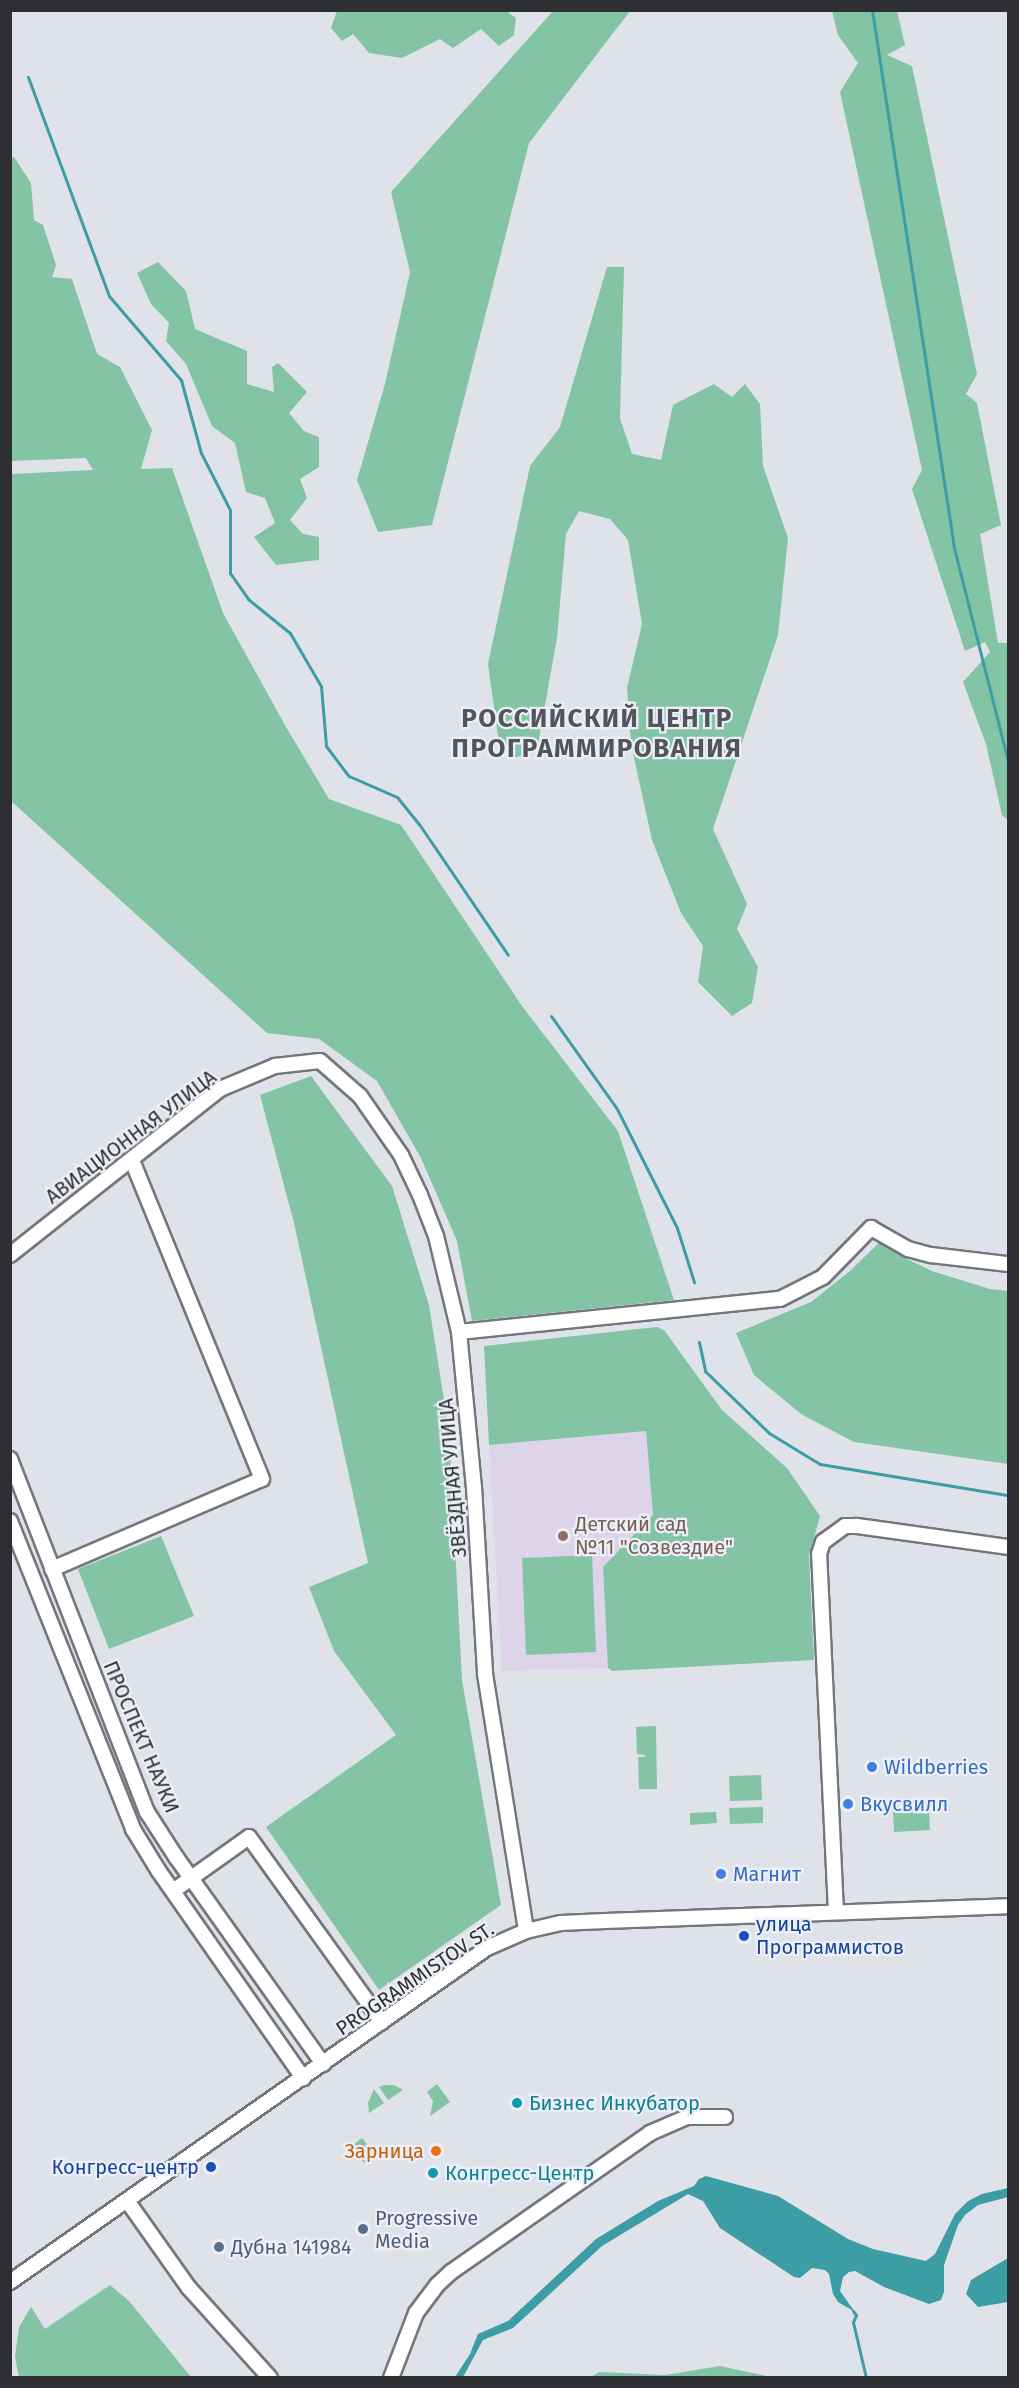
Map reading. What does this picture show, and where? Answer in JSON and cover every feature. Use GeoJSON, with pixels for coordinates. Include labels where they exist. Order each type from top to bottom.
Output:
{"type":"FeatureCollection","features":[{"type":"Feature","properties":{"kind":"street","name":"АВИАЦИОННАЯ УЛИЦА"},"geometry":{"type":"LineString","coordinates":[[10,1255],[220,1089],[275,1066],[320,1061]]}},
{"type":"Feature","properties":{"kind":"street","name":"ЗВЁЗДНАЯ УЛИЦА"},"geometry":{"type":"LineString","coordinates":[[320,1061],[360,1096],[401,1155],[436,1236],[459,1332],[473,1476],[485,1674],[526,1931]]}},
{"type":"Feature","properties":{"kind":"street"},"geometry":{"type":"LineString","coordinates":[[52,1569],[262,1479],[132,1160]]}},
{"type":"Feature","properties":{"kind":"street"},"geometry":{"type":"LineString","coordinates":[[459,1332],[780,1299],[823,1277],[871,1228],[908,1249],[931,1255],[1008,1264]]}},
{"type":"Feature","properties":{"kind":"street","name":"ПРОСПЕКТ НАУКИ"},"geometry":{"type":"LineString","coordinates":[[10,1460],[147,1812],[323,2064]]}},
{"type":"Feature","properties":{"kind":"street","name":"ПРОСПЕКТ НАУКИ"},"geometry":{"type":"LineString","coordinates":[[10,1521],[130,1822],[173,1891],[303,2078]]}},
{"type":"Feature","properties":{"kind":"street"},"geometry":{"type":"LineString","coordinates":[[836,1912],[819,1554],[824,1542],[845,1526],[856,1526],[1008,1547]]}},
{"type":"Feature","properties":{"kind":"street"},"geometry":{"type":"LineString","coordinates":[[173,1891],[249,1837],[382,2022]]}},
{"type":"Feature","properties":{"kind":"street","name":"PROGRAMMISTOV ST."},"geometry":{"type":"LineString","coordinates":[[13,2283],[488,1948],[526,1931],[572,1923],[1008,1906]]}},
{"type":"Feature","properties":{"kind":"street"},"geometry":{"type":"LineString","coordinates":[[391,2378],[416,2313],[431,2291],[451,2272],[650,2133],[687,2117],[725,2117]]}},
{"type":"Feature","properties":{"kind":"street"},"geometry":{"type":"LineString","coordinates":[[128,2202],[189,2288],[270,2378]]}},
{"type":"Feature","properties":{"kind":"shaded area","name":"Детский сад №11 \"Созвездие\""},"geometry":{"type":"Polygon","coordinates":[[[646,1431],[653,1515],[603,1567],[608,1668],[502,1671],[489,1445],[646,1431]]]}},
{"type":"Feature","properties":{"kind":"green space"},"geometry":{"type":"Polygon","coordinates":[[[505,10],[516,18],[514,35],[499,46],[481,29],[453,48],[440,39],[402,58],[369,53],[353,34],[342,41],[331,28],[337,11],[505,10]]]}},
{"type":"Feature","properties":{"kind":"green space"},"geometry":{"type":"Polygon","coordinates":[[[554,10],[630,11],[529,143],[432,525],[378,532],[357,480],[385,384],[410,272],[391,192],[554,10]]]}},
{"type":"Feature","properties":{"kind":"green space"},"geometry":{"type":"Polygon","coordinates":[[[832,11],[897,11],[905,45],[887,55],[912,66],[977,374],[966,394],[977,403],[1001,525],[980,534],[998,643],[1008,643],[1008,820],[1002,815],[986,744],[963,682],[990,652],[985,642],[965,651],[912,489],[922,470],[840,92],[858,63],[838,35],[832,11]]]}},
{"type":"Feature","properties":{"kind":"green space"},"geometry":{"type":"Polygon","coordinates":[[[14,157],[31,183],[34,220],[43,225],[56,265],[52,277],[72,279],[97,354],[120,367],[152,430],[141,469],[172,468],[223,613],[286,727],[329,799],[401,825],[522,1006],[618,1131],[674,1300],[472,1321],[457,1241],[421,1158],[377,1081],[319,1039],[267,1033],[11,801],[11,474],[93,470],[86,458],[11,461],[10,158],[14,157]]]}},
{"type":"Feature","properties":{"kind":"green space"},"geometry":{"type":"Polygon","coordinates":[[[158,262],[186,291],[195,329],[247,351],[247,384],[274,392],[272,367],[278,363],[307,392],[289,413],[304,431],[319,437],[319,467],[300,479],[307,498],[290,520],[303,534],[319,537],[319,560],[276,565],[254,537],[275,523],[265,498],[246,492],[235,443],[212,426],[186,364],[166,341],[169,323],[151,304],[137,273],[158,262]]]}},
{"type":"Feature","properties":{"kind":"green space"},"geometry":{"type":"Polygon","coordinates":[[[607,267],[624,267],[620,418],[632,454],[661,460],[673,405],[714,384],[732,397],[745,384],[760,404],[763,466],[788,538],[778,635],[713,829],[747,904],[737,929],[758,967],[752,1003],[732,1016],[698,982],[703,946],[681,913],[652,840],[631,744],[627,688],[642,624],[628,540],[610,519],[579,511],[566,534],[557,638],[537,750],[514,758],[498,736],[488,664],[530,466],[560,427],[607,267]]]}},
{"type":"Feature","properties":{"kind":"green space"},"geometry":{"type":"Polygon","coordinates":[[[311,1076],[392,1186],[429,1305],[449,1432],[462,1680],[501,1905],[379,1990],[266,1827],[396,1735],[334,1651],[309,1587],[368,1563],[294,1223],[260,1095],[311,1076]]]}},
{"type":"Feature","properties":{"kind":"green space"},"geometry":{"type":"Polygon","coordinates":[[[881,1241],[907,1259],[932,1271],[990,1289],[1008,1291],[1008,1464],[854,1442],[801,1414],[754,1375],[736,1333],[811,1302],[850,1271],[881,1241]]]}},
{"type":"Feature","properties":{"kind":"green space"},"geometry":{"type":"Polygon","coordinates":[[[657,1327],[664,1330],[722,1410],[787,1468],[820,1516],[809,1556],[814,1660],[612,1671],[608,1668],[603,1567],[653,1515],[646,1431],[489,1445],[484,1346],[657,1327]]]}},
{"type":"Feature","properties":{"kind":"green space"},"geometry":{"type":"Polygon","coordinates":[[[161,1536],[194,1616],[109,1649],[78,1569],[161,1536]]]}},
{"type":"Feature","properties":{"kind":"green space"},"geometry":{"type":"Polygon","coordinates":[[[592,1555],[596,1652],[526,1655],[522,1558],[592,1555]]]}},
{"type":"Feature","properties":{"kind":"green space"},"geometry":{"type":"Polygon","coordinates":[[[656,1726],[657,1789],[639,1789],[638,1757],[645,1757],[645,1755],[637,1754],[636,1727],[656,1726]]]}},
{"type":"Feature","properties":{"kind":"green space"},"geometry":{"type":"Polygon","coordinates":[[[761,1775],[762,1800],[730,1801],[729,1776],[761,1775]]]}},
{"type":"Feature","properties":{"kind":"green space"},"geometry":{"type":"Polygon","coordinates":[[[763,1807],[763,1823],[730,1824],[729,1808],[763,1807]]]}},
{"type":"Feature","properties":{"kind":"green space"},"geometry":{"type":"Polygon","coordinates":[[[929,1809],[930,1830],[894,1832],[893,1810],[929,1809]]]}},
{"type":"Feature","properties":{"kind":"green space"},"geometry":{"type":"Polygon","coordinates":[[[716,1812],[717,1823],[690,1825],[690,1813],[716,1812]]]}},
{"type":"Feature","properties":{"kind":"green space"},"geometry":{"type":"Polygon","coordinates":[[[437,2084],[450,2102],[430,2116],[433,2101],[427,2092],[437,2084]]]}},
{"type":"Feature","properties":{"kind":"green space"},"geometry":{"type":"Polygon","coordinates":[[[394,2085],[403,2090],[388,2100],[379,2087],[394,2085]]]}},
{"type":"Feature","properties":{"kind":"green space"},"geometry":{"type":"Polygon","coordinates":[[[374,2089],[384,2103],[369,2113],[368,2103],[374,2089]]]}},
{"type":"Feature","properties":{"kind":"green space"},"geometry":{"type":"Polygon","coordinates":[[[362,2138],[369,2147],[384,2150],[364,2163],[352,2146],[362,2138]]]}},
{"type":"Feature","properties":{"kind":"green space"},"geometry":{"type":"Polygon","coordinates":[[[110,2285],[129,2301],[191,2377],[19,2377],[15,2357],[19,2327],[31,2307],[45,2329],[110,2285]]]}},
{"type":"Feature","properties":{"kind":"green space"},"geometry":{"type":"Polygon","coordinates":[[[720,2366],[771,2377],[591,2377],[599,2372],[665,2375],[720,2366]]]}},
{"type":"Feature","properties":{"kind":"water"},"geometry":{"type":"Polygon","coordinates":[[[706,2176],[778,2196],[848,2239],[873,2249],[926,2261],[935,2254],[955,2214],[968,2201],[982,2194],[1008,2188],[1008,2197],[978,2205],[965,2215],[958,2225],[944,2265],[944,2292],[941,2300],[929,2304],[884,2287],[855,2271],[843,2277],[840,2291],[855,2312],[838,2302],[833,2294],[829,2274],[825,2270],[812,2268],[800,2278],[794,2277],[720,2228],[703,2201],[688,2194],[602,2246],[513,2328],[483,2340],[463,2377],[455,2377],[470,2354],[478,2334],[508,2321],[596,2239],[658,2201],[694,2186],[699,2179],[706,2176]]]}},
{"type":"Feature","properties":{"kind":"water"},"geometry":{"type":"Polygon","coordinates":[[[1008,2258],[1008,2302],[978,2307],[966,2294],[971,2280],[1008,2258]]]}},
{"type":"Feature","properties":{"kind":"waterway"},"geometry":{"type":"LineString","coordinates":[[872,10],[954,548],[1008,762]]}},
{"type":"Feature","properties":{"kind":"waterway"},"geometry":{"type":"LineString","coordinates":[[28,77],[109,296],[181,380],[201,453],[230,510],[230,573],[248,599],[290,633],[321,686],[326,746],[349,776],[397,797],[419,824],[508,955]]}},
{"type":"Feature","properties":{"kind":"waterway"},"geometry":{"type":"LineString","coordinates":[[551,1016],[617,1109],[677,1228],[694,1282]]}},
{"type":"Feature","properties":{"kind":"waterway"},"geometry":{"type":"LineString","coordinates":[[699,1342],[705,1371],[769,1433],[820,1464],[1008,1495]]}},
{"type":"Feature","properties":{"kind":"waterway"},"geometry":{"type":"LineString","coordinates":[[853,2311],[856,2315],[853,2322],[866,2378]]}},
{"type":"Feature","properties":{"kind":"place","name":"Детский сад №11 \"Созвездие\""},"geometry":{"type":"Point","coordinates":[563,1536]}},
{"type":"Feature","properties":{"kind":"place","name":"Wildberries"},"geometry":{"type":"Point","coordinates":[872,1767]}},
{"type":"Feature","properties":{"kind":"place","name":"Вкусвилл"},"geometry":{"type":"Point","coordinates":[848,1804]}},
{"type":"Feature","properties":{"kind":"place","name":"Магнит"},"geometry":{"type":"Point","coordinates":[721,1874]}},
{"type":"Feature","properties":{"kind":"place","name":"улица Программистов"},"geometry":{"type":"Point","coordinates":[744,1936]}},
{"type":"Feature","properties":{"kind":"place","name":"Бизнес Инкубатор"},"geometry":{"type":"Point","coordinates":[517,2103]}},
{"type":"Feature","properties":{"kind":"place","name":"Зарница"},"geometry":{"type":"Point","coordinates":[436,2151]}},
{"type":"Feature","properties":{"kind":"place","name":"Конгресс-центр"},"geometry":{"type":"Point","coordinates":[211,2167]}},
{"type":"Feature","properties":{"kind":"place","name":"Конгресс-Центр"},"geometry":{"type":"Point","coordinates":[433,2173]}},
{"type":"Feature","properties":{"kind":"place","name":"Progressive Media"},"geometry":{"type":"Point","coordinates":[363,2229]}},
{"type":"Feature","properties":{"kind":"place","name":"Дубна 141984"},"geometry":{"type":"Point","coordinates":[219,2247]}},
{"type":"Feature","properties":{"kind":"district","name":"РОССИЙСКИЙ ЦЕНТР ПРОГРАММИРОВАНИЯ"},"geometry":{"type":"Point","coordinates":[597,734]}}]}
